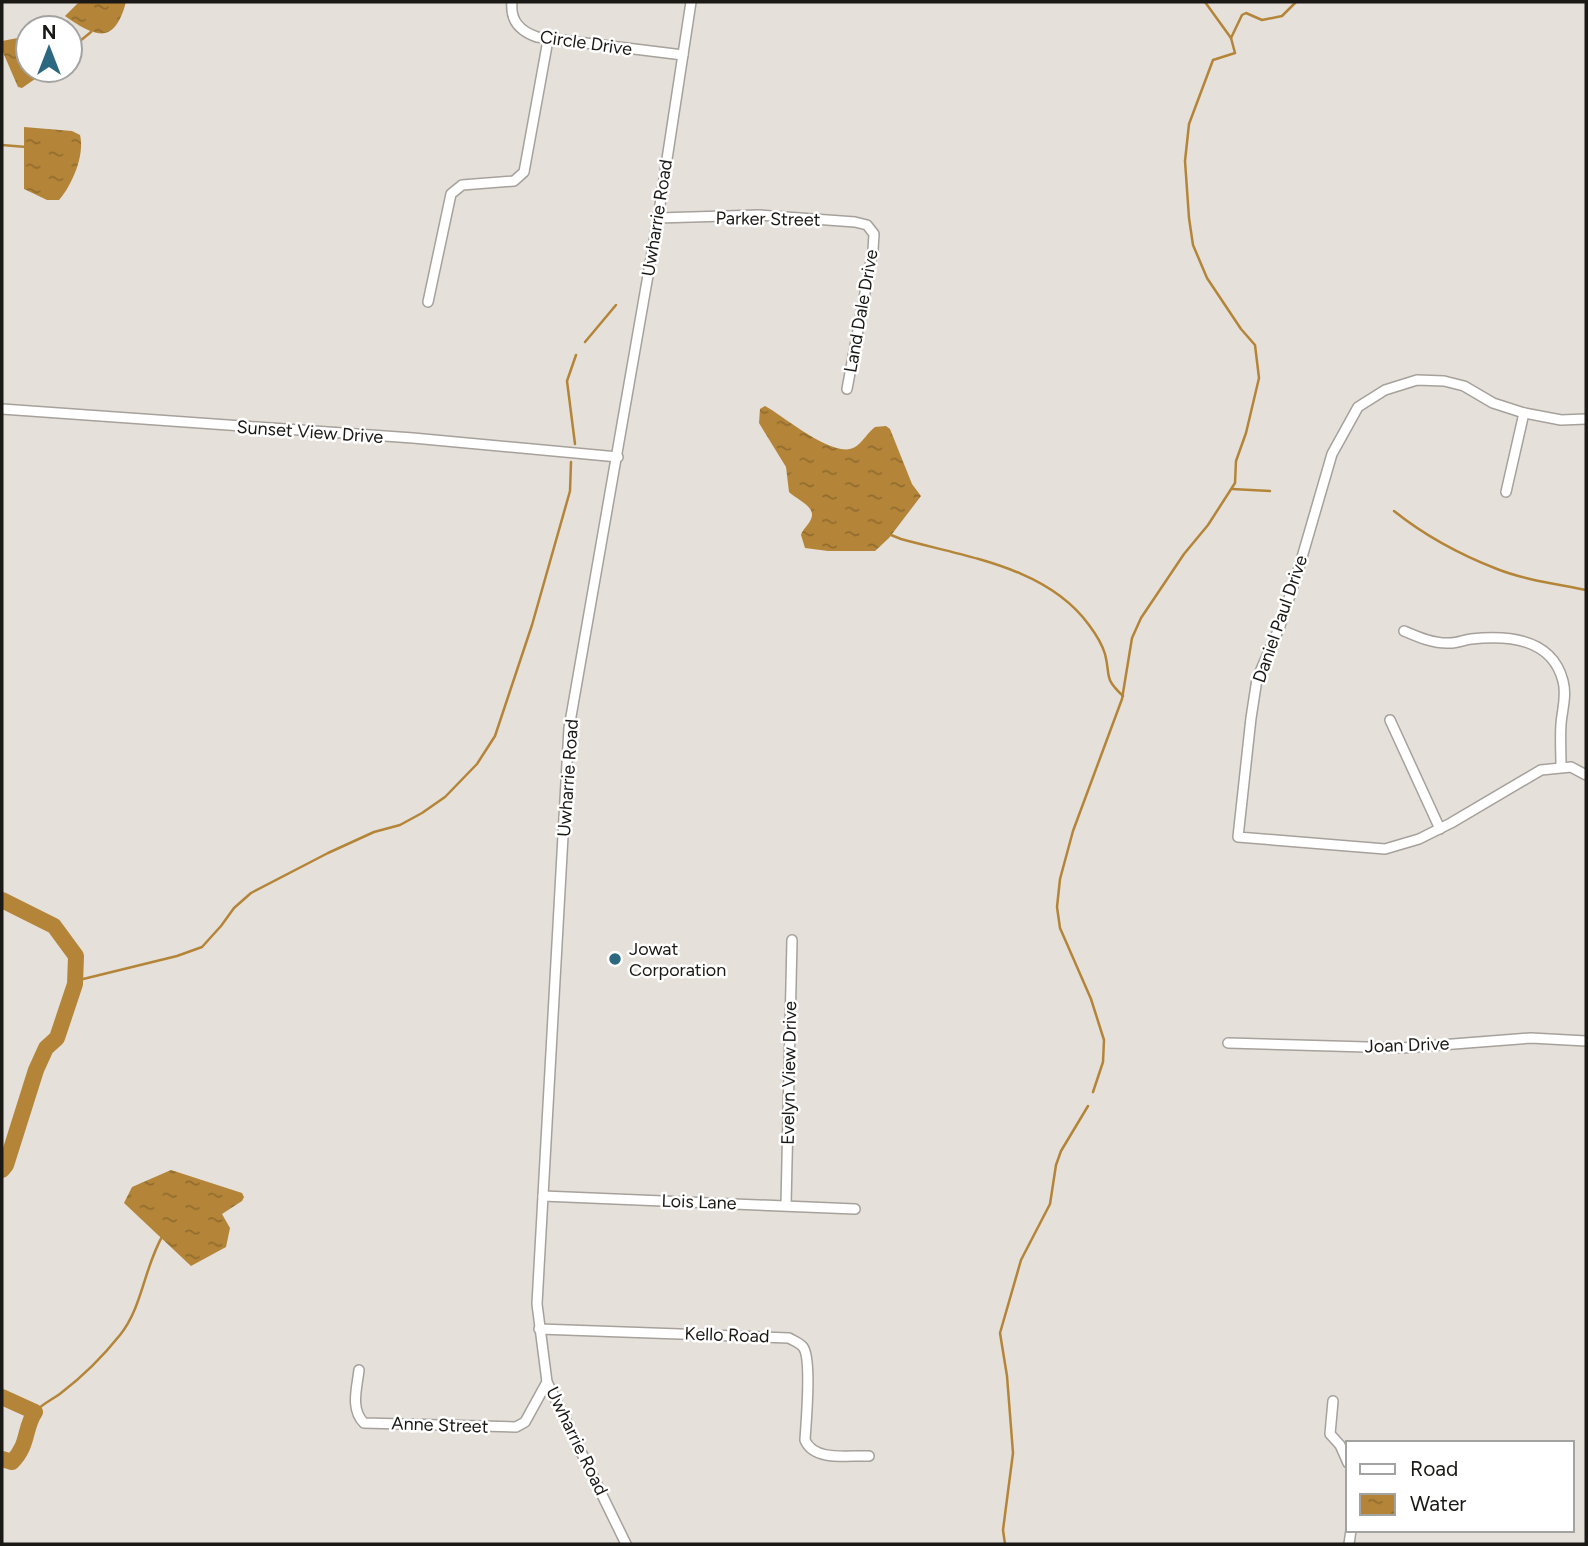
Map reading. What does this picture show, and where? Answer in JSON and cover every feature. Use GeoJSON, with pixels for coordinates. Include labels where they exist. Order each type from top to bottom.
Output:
{"type":"FeatureCollection","features":[{"type":"Feature","properties":{"kind":"street","name":"Circle Drive"},"geometry":{"type":"LineString","coordinates":[[512,2],[513,19],[520,29],[548,40],[683,55]]}},
{"type":"Feature","properties":{"kind":"street","name":"Uwharrie Road"},"geometry":{"type":"LineString","coordinates":[[626,1544],[547,1382],[537,1304],[569,728],[618,457],[691,2]]}},
{"type":"Feature","properties":{"kind":"street"},"geometry":{"type":"LineString","coordinates":[[428,302],[451,194],[462,184],[514,181],[524,172],[548,40]]}},
{"type":"Feature","properties":{"kind":"street","name":"Parker Street"},"geometry":{"type":"LineString","coordinates":[[658,218],[759,215],[855,222],[866,225],[874,234]]}},
{"type":"Feature","properties":{"kind":"street","name":"Land Dale Drive"},"geometry":{"type":"LineString","coordinates":[[847,389],[874,234]]}},
{"type":"Feature","properties":{"kind":"street","name":"Daniel Paul Drive"},"geometry":{"type":"LineString","coordinates":[[1561,767],[1541,769],[1440,829],[1419,839],[1385,849],[1238,837],[1257,679],[1280,626],[1332,454],[1358,407],[1385,390],[1417,380],[1444,381],[1464,386],[1493,402],[1524,413],[1561,420],[1586,419]]}},
{"type":"Feature","properties":{"kind":"street","name":"Sunset View Drive"},"geometry":{"type":"LineString","coordinates":[[2,409],[413,438],[618,457]]}},
{"type":"Feature","properties":{"kind":"street"},"geometry":{"type":"LineString","coordinates":[[1506,492],[1524,413]]}},
{"type":"Feature","properties":{"kind":"street"},"geometry":{"type":"LineString","coordinates":[[1404,631],[1440,642],[1509,638],[1540,647],[1553,660],[1563,680],[1565,695],[1561,726],[1561,767],[1571,767],[1586,775]]}},
{"type":"Feature","properties":{"kind":"street"},"geometry":{"type":"LineString","coordinates":[[1390,720],[1440,829]]}},
{"type":"Feature","properties":{"kind":"street","name":"Evelyn View Drive"},"geometry":{"type":"LineString","coordinates":[[786,1205],[792,940]]}},
{"type":"Feature","properties":{"kind":"street","name":"Joan Drive"},"geometry":{"type":"LineString","coordinates":[[1228,1043],[1402,1048],[1531,1038],[1586,1041]]}},
{"type":"Feature","properties":{"kind":"street","name":"Lois Lane"},"geometry":{"type":"LineString","coordinates":[[543,1196],[855,1209]]}},
{"type":"Feature","properties":{"kind":"street","name":"Kello Road"},"geometry":{"type":"LineString","coordinates":[[539,1329],[789,1338],[803,1346],[806,1352],[808,1369],[805,1440],[813,1452],[821,1455],[869,1456]]}},
{"type":"Feature","properties":{"kind":"street","name":"Anne Street"},"geometry":{"type":"LineString","coordinates":[[359,1370],[355,1405],[358,1416],[364,1423],[516,1427],[525,1422],[547,1382]]}},
{"type":"Feature","properties":{"kind":"street"},"geometry":{"type":"LineString","coordinates":[[1333,1401],[1330,1434],[1340,1445],[1346,1458]]}},
{"type":"Feature","properties":{"kind":"water"},"geometry":{"type":"Polygon","coordinates":[[[79,2],[126,2],[116,26],[102,33],[84,28],[84,14],[67,14],[79,2]]]}},
{"type":"Feature","properties":{"kind":"water"},"geometry":{"type":"Polygon","coordinates":[[[14,39],[14,78],[2,50],[2,41],[14,39]]]}},
{"type":"Feature","properties":{"kind":"water"},"geometry":{"type":"Polygon","coordinates":[[[24,127],[72,131],[80,135],[81,151],[76,169],[59,200],[47,200],[24,189],[24,127]]]}},
{"type":"Feature","properties":{"kind":"water"},"geometry":{"type":"Polygon","coordinates":[[[765,406],[809,435],[835,447],[855,447],[875,427],[886,426],[890,429],[912,484],[921,496],[889,538],[875,551],[805,548],[801,535],[811,519],[811,511],[789,492],[786,467],[759,423],[760,409],[765,406]]]}},
{"type":"Feature","properties":{"kind":"water"},"geometry":{"type":"Polygon","coordinates":[[[171,1170],[242,1193],[244,1197],[222,1214],[230,1228],[226,1247],[191,1266],[124,1203],[132,1187],[171,1170]]]}},
{"type":"Feature","properties":{"kind":"waterway"},"geometry":{"type":"LineString","coordinates":[[1093,1092],[1103,1062],[1104,1040],[1091,999],[1060,928],[1057,907],[1060,879],[1073,831],[1122,699],[1132,638],[1141,618],[1235,483],[1236,461],[1246,433],[1259,378],[1255,345],[1207,278],[1193,245],[1189,218],[1185,161],[1189,124],[1213,60],[1235,53],[1231,38],[1205,2]]}},
{"type":"Feature","properties":{"kind":"waterway"},"geometry":{"type":"LineString","coordinates":[[1231,38],[1242,15],[1246,13],[1262,20],[1282,16],[1296,2]]}},
{"type":"Feature","properties":{"kind":"waterway"},"geometry":{"type":"LineString","coordinates":[[84,38],[91,32]]}},
{"type":"Feature","properties":{"kind":"waterway"},"geometry":{"type":"LineString","coordinates":[[2,145],[26,147]]}},
{"type":"Feature","properties":{"kind":"waterway"},"geometry":{"type":"LineString","coordinates":[[585,342],[616,305]]}},
{"type":"Feature","properties":{"kind":"waterway"},"geometry":{"type":"LineString","coordinates":[[575,444],[567,381],[576,355]]}},
{"type":"Feature","properties":{"kind":"waterway"},"geometry":{"type":"LineString","coordinates":[[75,981],[177,956],[202,947],[234,908],[251,893],[328,853],[374,832],[400,825],[422,813],[445,797],[477,764],[495,736],[532,625],[570,491],[571,462]]}},
{"type":"Feature","properties":{"kind":"waterway"},"geometry":{"type":"LineString","coordinates":[[1232,489],[1270,491]]}},
{"type":"Feature","properties":{"kind":"waterway"},"geometry":{"type":"LineString","coordinates":[[1394,511],[1456,551],[1497,569],[1586,590]]}},
{"type":"Feature","properties":{"kind":"waterway"},"geometry":{"type":"LineString","coordinates":[[891,535],[1004,567],[1051,590],[1072,605],[1094,632],[1105,654],[1110,680],[1123,696]]}},
{"type":"Feature","properties":{"kind":"waterway"},"geometry":{"type":"LineString","coordinates":[[2,900],[54,926],[76,956],[75,984],[57,1038],[46,1048],[36,1070],[6,1165],[2,1170]]}},
{"type":"Feature","properties":{"kind":"waterway"},"geometry":{"type":"LineString","coordinates":[[1005,1544],[1003,1530],[1013,1453],[1007,1376],[1000,1333],[1021,1260],[1050,1204],[1061,1151],[1088,1106]]}},
{"type":"Feature","properties":{"kind":"waterway"},"geometry":{"type":"LineString","coordinates":[[35,1412],[85,1373],[128,1324],[163,1235]]}},
{"type":"Feature","properties":{"kind":"waterway"},"geometry":{"type":"LineString","coordinates":[[2,1397],[35,1412],[17,1456],[12,1462],[2,1459]]}},
{"type":"Feature","properties":{"kind":"place","name":"Jowat Corporation"},"geometry":{"type":"Point","coordinates":[615,959]}}]}
